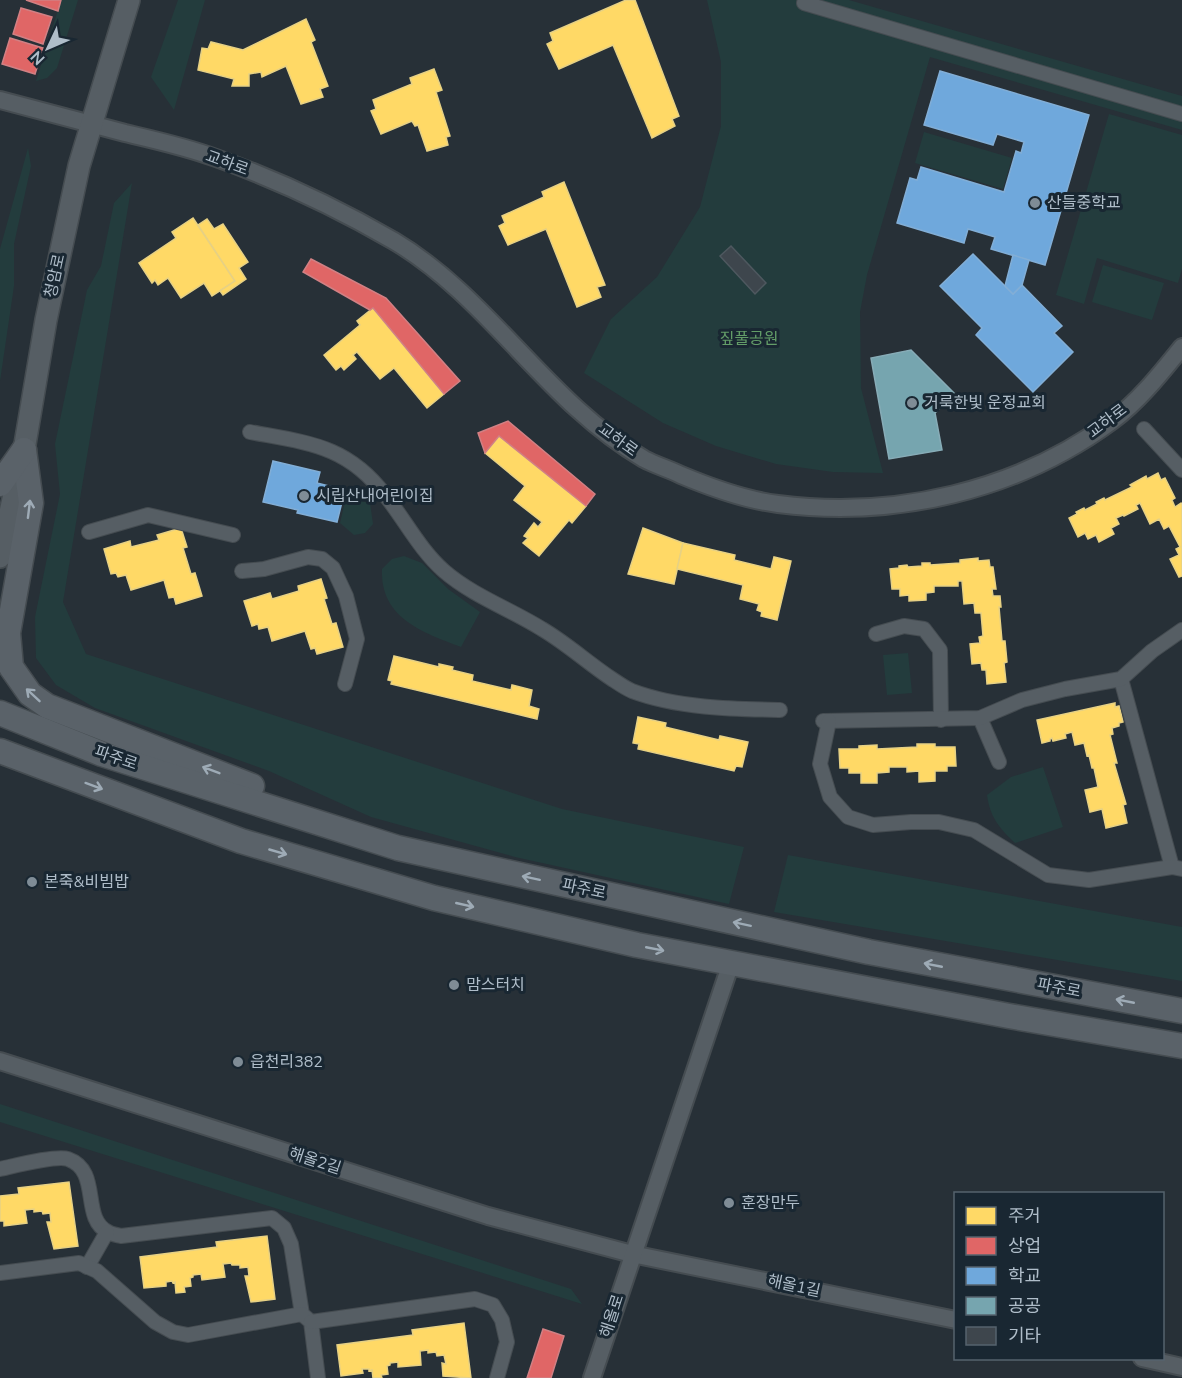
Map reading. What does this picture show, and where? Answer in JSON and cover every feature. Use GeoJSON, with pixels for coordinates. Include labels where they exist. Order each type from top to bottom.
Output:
{"type":"FeatureCollection","features":[{"type":"Feature","properties":{"kind":"main road"},"geometry":{"type":"LineString","coordinates":[[0,483],[24,450]]}},
{"type":"Feature","properties":{"kind":"main road"},"geometry":{"type":"LineString","coordinates":[[24,450],[31,503],[8,633],[11,667],[30,694],[46,706],[263,790],[320,823]]}},
{"type":"Feature","properties":{"kind":"main road","name":"파주로"},"geometry":{"type":"LineString","coordinates":[[0,713],[102,754],[398,848],[869,952],[1182,1011]]}},
{"type":"Feature","properties":{"kind":"main road","name":"파주로"},"geometry":{"type":"LineString","coordinates":[[0,751],[241,841],[434,898],[637,945],[1009,1016],[1182,1046]]}},
{"type":"Feature","properties":{"kind":"main road"},"geometry":{"type":"LineString","coordinates":[[0,771],[21,768],[58,773]]}},
{"type":"Feature","properties":{"kind":"street","name":"청암로"},"geometry":{"type":"LineString","coordinates":[[0,557],[24,450],[46,320],[79,166],[129,0]]}},
{"type":"Feature","properties":{"kind":"street"},"geometry":{"type":"LineString","coordinates":[[804,3],[1182,114]]}},
{"type":"Feature","properties":{"kind":"street","name":"교하로"},"geometry":{"type":"LineString","coordinates":[[0,100],[214,157],[297,190],[338,210],[398,244],[452,283],[574,406],[644,459],[713,488],[777,504],[885,506],[962,493],[994,483],[1069,448],[1113,420],[1156,380],[1182,347]]}},
{"type":"Feature","properties":{"kind":"street"},"geometry":{"type":"LineString","coordinates":[[1144,429],[1182,470]]}},
{"type":"Feature","properties":{"kind":"street"},"geometry":{"type":"LineString","coordinates":[[250,432],[316,444],[353,462],[385,494],[414,537],[444,571],[494,604],[543,629],[630,691],[686,704],[732,709],[780,710]]}},
{"type":"Feature","properties":{"kind":"street"},"geometry":{"type":"LineString","coordinates":[[89,532],[148,515],[233,535]]}},
{"type":"Feature","properties":{"kind":"street"},"geometry":{"type":"LineString","coordinates":[[242,571],[264,569],[308,556],[322,559],[333,568],[346,596],[357,639],[345,684]]}},
{"type":"Feature","properties":{"kind":"street"},"geometry":{"type":"LineString","coordinates":[[876,634],[904,626],[924,629],[940,650],[941,720]]}},
{"type":"Feature","properties":{"kind":"street"},"geometry":{"type":"LineString","coordinates":[[1121,679],[1177,868],[1089,880],[1048,875],[974,830],[939,822],[873,825],[848,817],[830,797],[820,764],[826,721],[980,718],[1022,700],[1065,689],[1121,679],[1152,651],[1182,630]]}},
{"type":"Feature","properties":{"kind":"street"},"geometry":{"type":"LineString","coordinates":[[980,718],[999,762]]}},
{"type":"Feature","properties":{"kind":"street","name":"해올로"},"geometry":{"type":"LineString","coordinates":[[592,1378],[731,963]]}},
{"type":"Feature","properties":{"kind":"street","name":"해올2길"},"geometry":{"type":"LineString","coordinates":[[0,1061],[488,1216],[632,1254]]}},
{"type":"Feature","properties":{"kind":"street"},"geometry":{"type":"LineString","coordinates":[[0,1169],[67,1159],[81,1167],[90,1183],[94,1217],[106,1232],[121,1236],[272,1218],[284,1228],[291,1244],[318,1378]]}},
{"type":"Feature","properties":{"kind":"street"},"geometry":{"type":"LineString","coordinates":[[87,1267],[106,1232]]}},
{"type":"Feature","properties":{"kind":"street","name":"해올1길"},"geometry":{"type":"LineString","coordinates":[[632,1254],[954,1320]]}},
{"type":"Feature","properties":{"kind":"street"},"geometry":{"type":"LineString","coordinates":[[0,1273],[79,1263],[97,1271],[155,1322],[173,1332],[188,1335],[306,1318],[475,1299],[493,1305],[502,1320],[507,1342],[497,1378]]}},
{"type":"Feature","properties":{"kind":"street"},"geometry":{"type":"LineString","coordinates":[[1148,1360],[1182,1366]]}},
{"type":"Feature","properties":{"kind":"green space"},"geometry":{"type":"Polygon","coordinates":[[[61,0],[78,0],[57,68],[47,78],[36,81],[61,0]]]}},
{"type":"Feature","properties":{"kind":"green space"},"geometry":{"type":"Polygon","coordinates":[[[178,0],[205,0],[174,110],[151,77],[178,0]]]}},
{"type":"Feature","properties":{"kind":"green space","name":"짚풀공원"},"geometry":{"type":"Polygon","coordinates":[[[707,0],[849,0],[1182,96],[1182,130],[930,57],[867,275],[860,312],[861,388],[883,473],[833,472],[776,464],[716,446],[663,423],[584,373],[611,319],[657,277],[700,207],[721,126],[721,62],[707,0]]]}},
{"type":"Feature","properties":{"kind":"green space"},"geometry":{"type":"Polygon","coordinates":[[[1109,114],[1182,135],[1182,269],[1178,283],[1097,258],[1084,304],[1056,295],[1109,114]]]}},
{"type":"Feature","properties":{"kind":"green space"},"geometry":{"type":"Polygon","coordinates":[[[924,132],[1012,158],[1003,189],[915,163],[924,132]]]}},
{"type":"Feature","properties":{"kind":"green space"},"geometry":{"type":"Polygon","coordinates":[[[28,148],[31,166],[14,244],[14,286],[0,381],[0,249],[28,148]]]}},
{"type":"Feature","properties":{"kind":"green space"},"geometry":{"type":"Polygon","coordinates":[[[132,183],[63,602],[86,654],[562,809],[744,847],[729,904],[515,857],[371,817],[269,771],[95,708],[56,685],[36,658],[35,617],[60,494],[55,444],[87,290],[101,266],[114,203],[132,183]]]}},
{"type":"Feature","properties":{"kind":"green space"},"geometry":{"type":"Polygon","coordinates":[[[1103,265],[1164,283],[1152,320],[1092,302],[1103,265]]]}},
{"type":"Feature","properties":{"kind":"green space"},"geometry":{"type":"Polygon","coordinates":[[[346,498],[370,503],[373,524],[365,533],[354,535],[340,523],[346,498]]]}},
{"type":"Feature","properties":{"kind":"green space"},"geometry":{"type":"Polygon","coordinates":[[[404,556],[422,563],[448,589],[480,612],[461,647],[418,629],[406,621],[388,600],[383,586],[382,569],[392,559],[404,556]]]}},
{"type":"Feature","properties":{"kind":"green space"},"geometry":{"type":"Polygon","coordinates":[[[908,653],[912,693],[887,695],[883,655],[908,653]]]}},
{"type":"Feature","properties":{"kind":"green space"},"geometry":{"type":"Polygon","coordinates":[[[1043,767],[1063,827],[1015,843],[996,822],[990,810],[987,795],[1011,777],[1043,767]]]}},
{"type":"Feature","properties":{"kind":"green space"},"geometry":{"type":"Polygon","coordinates":[[[788,855],[1182,927],[1182,981],[774,912],[788,855]]]}},
{"type":"Feature","properties":{"kind":"green space"},"geometry":{"type":"Polygon","coordinates":[[[0,1104],[571,1289],[582,1304],[0,1122],[0,1104]]]}},
{"type":"Feature","properties":{"kind":"building: 주거"},"geometry":{"type":"Polygon","coordinates":[[[626,0],[635,0],[679,116],[672,119],[675,126],[652,138],[613,45],[559,69],[547,44],[553,41],[550,33],[626,0]]]}},
{"type":"Feature","properties":{"kind":"building: 주거"},"geometry":{"type":"Polygon","coordinates":[[[306,19],[315,40],[311,42],[328,86],[320,89],[323,97],[301,104],[286,66],[262,77],[261,72],[249,74],[249,86],[232,86],[234,79],[198,70],[202,48],[208,49],[211,42],[243,50],[306,19]]]}},
{"type":"Feature","properties":{"kind":"building: 주거"},"geometry":{"type":"Polygon","coordinates":[[[434,69],[442,90],[436,92],[450,136],[446,137],[448,145],[427,151],[418,125],[415,126],[412,121],[381,134],[371,111],[376,109],[373,100],[412,84],[410,78],[434,69]]]}},
{"type":"Feature","properties":{"kind":"building: 주거"},"geometry":{"type":"Polygon","coordinates":[[[564,182],[605,285],[597,287],[601,297],[577,307],[546,229],[508,245],[499,226],[505,223],[502,216],[544,197],[542,192],[564,182]]]}},
{"type":"Feature","properties":{"kind":"building: 주거"},"geometry":{"type":"Polygon","coordinates":[[[193,218],[235,281],[212,296],[204,283],[181,298],[168,278],[158,285],[155,280],[152,283],[139,263],[176,238],[172,232],[193,218]]]}},
{"type":"Feature","properties":{"kind":"building: 주거"},"geometry":{"type":"Polygon","coordinates":[[[207,219],[214,229],[223,224],[248,262],[239,268],[246,279],[223,295],[220,291],[235,281],[198,225],[207,219]]]}},
{"type":"Feature","properties":{"kind":"building: 주거"},"geometry":{"type":"Polygon","coordinates":[[[373,308],[444,394],[427,408],[394,368],[380,379],[357,352],[353,355],[356,359],[344,370],[341,366],[336,370],[324,355],[360,325],[357,321],[373,308]]]}},
{"type":"Feature","properties":{"kind":"building: 주거"},"geometry":{"type":"Polygon","coordinates":[[[499,436],[586,506],[572,523],[569,520],[539,556],[523,543],[528,538],[524,536],[534,523],[538,527],[542,522],[514,500],[525,486],[485,453],[499,436]]]}},
{"type":"Feature","properties":{"kind":"building: 주거"},"geometry":{"type":"Polygon","coordinates":[[[1158,473],[1161,480],[1165,478],[1175,498],[1172,500],[1175,507],[1181,503],[1182,505],[1182,576],[1179,577],[1170,559],[1179,555],[1176,549],[1180,547],[1169,526],[1164,529],[1159,519],[1150,524],[1140,503],[1136,505],[1138,509],[1116,518],[1119,524],[1111,528],[1114,534],[1099,542],[1096,535],[1088,539],[1085,533],[1078,537],[1069,518],[1104,498],[1105,500],[1132,487],[1130,485],[1146,476],[1147,479],[1158,473]]]}},
{"type":"Feature","properties":{"kind":"building: 주거"},"geometry":{"type":"Polygon","coordinates":[[[181,528],[187,547],[183,548],[191,574],[195,573],[202,596],[176,604],[174,597],[169,598],[164,580],[131,590],[126,575],[118,577],[116,573],[111,574],[104,549],[130,541],[131,547],[159,540],[157,535],[181,528]]]}},
{"type":"Feature","properties":{"kind":"building: 주거"},"geometry":{"type":"Polygon","coordinates":[[[643,528],[683,543],[674,584],[628,574],[643,528]]]}},
{"type":"Feature","properties":{"kind":"building: 주거"},"geometry":{"type":"Polygon","coordinates":[[[683,543],[735,555],[734,560],[771,569],[774,557],[791,561],[777,620],[761,616],[762,612],[757,610],[759,604],[740,599],[743,585],[677,569],[683,543]]]}},
{"type":"Feature","properties":{"kind":"building: 주거"},"geometry":{"type":"Polygon","coordinates":[[[978,558],[978,561],[989,560],[990,567],[993,567],[996,589],[992,589],[993,596],[1000,596],[1002,641],[1005,641],[1007,662],[1004,663],[1006,682],[987,684],[986,670],[982,670],[981,663],[972,664],[970,644],[980,643],[979,637],[983,636],[981,613],[975,613],[974,603],[964,604],[962,581],[958,581],[958,586],[934,586],[934,592],[926,593],[926,600],[909,601],[909,595],[900,596],[900,589],[892,589],[890,569],[907,565],[908,567],[922,566],[922,563],[930,563],[930,565],[960,563],[960,560],[978,558]]]}},
{"type":"Feature","properties":{"kind":"building: 주거"},"geometry":{"type":"Polygon","coordinates":[[[321,579],[327,598],[324,599],[332,624],[336,623],[343,647],[317,654],[315,648],[311,649],[305,631],[272,641],[268,627],[259,629],[258,624],[252,626],[244,601],[270,593],[272,599],[299,591],[298,586],[321,579]]]}},
{"type":"Feature","properties":{"kind":"building: 주거"},"geometry":{"type":"Polygon","coordinates":[[[394,656],[439,667],[439,664],[453,667],[452,670],[473,675],[472,681],[511,690],[512,685],[532,690],[529,706],[539,709],[537,719],[391,684],[392,681],[388,680],[394,656]]]}},
{"type":"Feature","properties":{"kind":"building: 주거"},"geometry":{"type":"Polygon","coordinates":[[[1115,703],[1115,707],[1119,706],[1123,722],[1112,728],[1113,734],[1110,735],[1117,763],[1114,763],[1126,804],[1123,805],[1127,823],[1106,828],[1102,809],[1090,812],[1085,790],[1098,787],[1094,768],[1092,768],[1089,755],[1087,756],[1084,743],[1075,745],[1072,732],[1065,734],[1066,738],[1053,741],[1052,738],[1042,743],[1037,720],[1115,703]]]}},
{"type":"Feature","properties":{"kind":"building: 주거"},"geometry":{"type":"Polygon","coordinates":[[[638,717],[666,723],[665,727],[719,740],[720,736],[748,742],[742,767],[736,766],[734,771],[638,749],[639,744],[633,743],[638,717]]]}},
{"type":"Feature","properties":{"kind":"building: 주거"},"geometry":{"type":"Polygon","coordinates":[[[917,744],[955,747],[956,766],[947,766],[947,771],[935,771],[935,781],[919,782],[919,771],[907,772],[907,767],[889,767],[889,772],[877,773],[877,783],[861,783],[861,773],[849,773],[849,768],[840,768],[839,749],[859,749],[859,746],[877,745],[877,749],[917,747],[917,744]]]}},
{"type":"Feature","properties":{"kind":"building: 주거"},"geometry":{"type":"Polygon","coordinates":[[[69,1182],[78,1246],[54,1249],[47,1222],[51,1222],[50,1213],[34,1212],[34,1209],[25,1210],[27,1223],[4,1226],[4,1221],[0,1221],[0,1196],[19,1194],[18,1188],[69,1182]]]}},
{"type":"Feature","properties":{"kind":"building: 주거"},"geometry":{"type":"Polygon","coordinates":[[[267,1236],[275,1299],[251,1302],[245,1276],[249,1276],[248,1267],[240,1268],[240,1265],[231,1263],[223,1264],[225,1277],[202,1280],[201,1274],[193,1275],[190,1278],[191,1286],[184,1287],[185,1292],[176,1293],[175,1282],[172,1281],[166,1282],[166,1286],[144,1288],[140,1257],[217,1247],[216,1242],[267,1236]]]}},
{"type":"Feature","properties":{"kind":"building: 주거"},"geometry":{"type":"Polygon","coordinates":[[[464,1323],[471,1378],[443,1376],[442,1363],[446,1364],[444,1355],[437,1356],[436,1352],[428,1353],[428,1350],[420,1351],[421,1365],[398,1367],[398,1362],[390,1363],[387,1366],[388,1374],[381,1375],[382,1378],[373,1378],[372,1370],[369,1371],[369,1369],[362,1369],[363,1373],[341,1376],[337,1345],[413,1335],[412,1330],[464,1323]]]}},
{"type":"Feature","properties":{"kind":"building: 상업"},"geometry":{"type":"Polygon","coordinates":[[[26,0],[61,0],[58,11],[26,0]]]}},
{"type":"Feature","properties":{"kind":"building: 상업"},"geometry":{"type":"Polygon","coordinates":[[[21,8],[52,17],[43,44],[13,34],[21,8]]]}},
{"type":"Feature","properties":{"kind":"building: 상업"},"geometry":{"type":"Polygon","coordinates":[[[10,38],[43,48],[35,74],[2,64],[10,38]]]}},
{"type":"Feature","properties":{"kind":"building: 상업"},"geometry":{"type":"Polygon","coordinates":[[[311,259],[386,298],[460,381],[444,394],[373,308],[370,310],[303,272],[311,259]]]}},
{"type":"Feature","properties":{"kind":"building: 상업"},"geometry":{"type":"Polygon","coordinates":[[[508,421],[595,494],[586,506],[499,436],[485,453],[478,433],[508,421]]]}},
{"type":"Feature","properties":{"kind":"building: 상업"},"geometry":{"type":"Polygon","coordinates":[[[543,1329],[564,1336],[551,1378],[527,1378],[543,1329]]]}},
{"type":"Feature","properties":{"kind":"building: 학교"},"geometry":{"type":"Polygon","coordinates":[[[940,71],[1089,115],[1045,265],[991,249],[995,237],[968,229],[964,243],[897,223],[910,178],[917,180],[921,167],[1004,192],[1016,151],[1021,153],[1024,142],[997,134],[993,145],[924,125],[940,71]]]}},
{"type":"Feature","properties":{"kind":"building: 학교"},"geometry":{"type":"Polygon","coordinates":[[[973,254],[1013,294],[1022,285],[1062,326],[1054,333],[1073,352],[1033,392],[976,335],[982,328],[940,286],[973,254]]]}},
{"type":"Feature","properties":{"kind":"building: 학교"},"geometry":{"type":"Polygon","coordinates":[[[1013,255],[1029,260],[1022,285],[1013,294],[1005,286],[1013,255]]]}},
{"type":"Feature","properties":{"kind":"building: 학교","name":"시립산내어린이집"},"geometry":{"type":"Polygon","coordinates":[[[273,461],[320,472],[317,483],[345,490],[337,522],[263,502],[273,461]]]}},
{"type":"Feature","properties":{"kind":"building: 공공","name":"거룩한빛 운정교회"},"geometry":{"type":"Polygon","coordinates":[[[911,350],[954,393],[935,413],[942,450],[889,459],[871,358],[911,350]]]}},
{"type":"Feature","properties":{"kind":"building: 기타"},"geometry":{"type":"Polygon","coordinates":[[[731,246],[766,283],[755,294],[720,256],[731,246]]]}},
{"type":"Feature","properties":{"kind":"place","name":"산들중학교"},"geometry":{"type":"Point","coordinates":[1035,203]}},
{"type":"Feature","properties":{"kind":"place","name":"거룩한빛 운정교회"},"geometry":{"type":"Point","coordinates":[912,403]}},
{"type":"Feature","properties":{"kind":"place","name":"시립산내어린이집"},"geometry":{"type":"Point","coordinates":[304,496]}},
{"type":"Feature","properties":{"kind":"place","name":"본죽&비빔밥"},"geometry":{"type":"Point","coordinates":[32,882]}},
{"type":"Feature","properties":{"kind":"place","name":"맘스터치"},"geometry":{"type":"Point","coordinates":[454,985]}},
{"type":"Feature","properties":{"kind":"place","name":"읍천리382"},"geometry":{"type":"Point","coordinates":[238,1062]}},
{"type":"Feature","properties":{"kind":"place","name":"훈장만두"},"geometry":{"type":"Point","coordinates":[729,1203]}}]}
